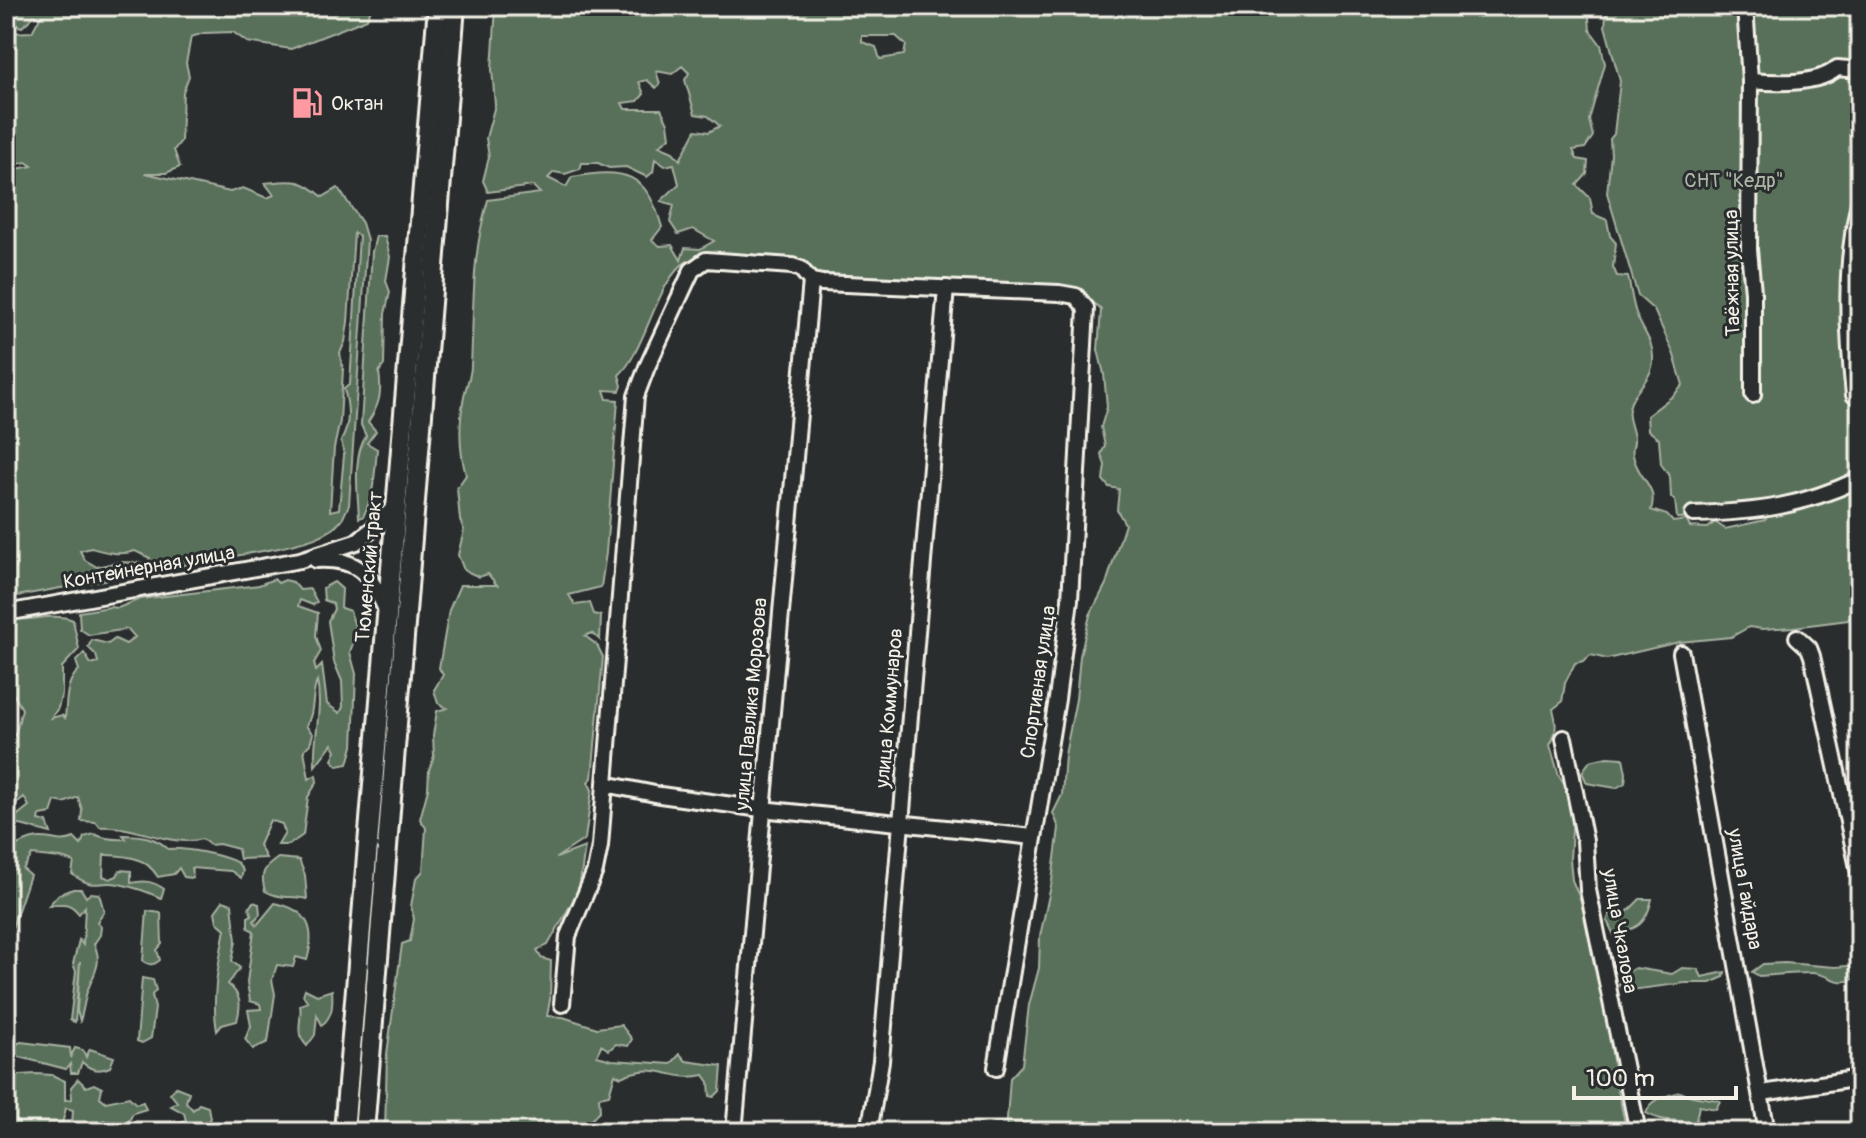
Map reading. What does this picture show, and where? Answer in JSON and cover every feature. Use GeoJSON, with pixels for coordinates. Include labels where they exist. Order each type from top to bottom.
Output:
{"type":"FeatureCollection","features":[{"type":"Feature","properties":{"kind":"main road","name":"Тюменский тракт"},"geometry":{"type":"LineString","coordinates":[[344,1132],[438,6]]}},
{"type":"Feature","properties":{"kind":"main road","name":"Тюменский тракт"},"geometry":{"type":"LineString","coordinates":[[364,1132],[455,6]]}},
{"type":"Feature","properties":{"kind":"street","name":"Таёжная улица"},"geometry":{"type":"LineString","coordinates":[[1745,6],[1750,81],[1749,250],[1753,292],[1753,395]]}},
{"type":"Feature","properties":{"kind":"street"},"geometry":{"type":"LineString","coordinates":[[1750,81],[1825,77],[1837,68],[1860,70]]}},
{"type":"Feature","properties":{"kind":"street"},"geometry":{"type":"LineString","coordinates":[[1854,395],[1849,294],[1853,232],[1860,199]]}},
{"type":"Feature","properties":{"kind":"street"},"geometry":{"type":"LineString","coordinates":[[562,1004],[568,936],[595,871],[605,784],[636,396],[684,285],[699,263],[706,260],[792,266],[801,269],[811,281],[946,288]]}},
{"type":"Feature","properties":{"kind":"street","name":"улица Павлика Морозова"},"geometry":{"type":"LineString","coordinates":[[734,1132],[811,281]]}},
{"type":"Feature","properties":{"kind":"street","name":"Спортивная улица"},"geometry":{"type":"LineString","coordinates":[[946,288],[1059,293],[1076,296],[1086,308],[1070,600],[996,1068]]}},
{"type":"Feature","properties":{"kind":"street","name":"улица Коммунаров"},"geometry":{"type":"LineString","coordinates":[[869,1132],[881,1061],[946,288]]}},
{"type":"Feature","properties":{"kind":"street"},"geometry":{"type":"LineString","coordinates":[[1693,514],[1751,512],[1782,507],[1829,494],[1860,479]]}},
{"type":"Feature","properties":{"kind":"street","name":"Контейнерная улица"},"geometry":{"type":"LineString","coordinates":[[6,613],[300,560],[356,542],[379,524],[396,505]]}},
{"type":"Feature","properties":{"kind":"street","name":"Контейнерная улица"},"geometry":{"type":"LineString","coordinates":[[300,560],[342,561],[360,569],[378,589],[387,613]]}},
{"type":"Feature","properties":{"kind":"street"},"geometry":{"type":"LineString","coordinates":[[1797,637],[1809,648],[1812,656],[1860,877]]}},
{"type":"Feature","properties":{"kind":"street","name":"улица Гайдара"},"geometry":{"type":"LineString","coordinates":[[1681,653],[1767,1132]]}},
{"type":"Feature","properties":{"kind":"street","name":"улица Чкалова"},"geometry":{"type":"LineString","coordinates":[[1564,738],[1585,841],[1588,890],[1638,1132]]}},
{"type":"Feature","properties":{"kind":"street"},"geometry":{"type":"LineString","coordinates":[[605,784],[761,809],[1034,837]]}},
{"type":"Feature","properties":{"kind":"street"},"geometry":{"type":"LineString","coordinates":[[1762,1093],[1860,1078]]}},
{"type":"Feature","properties":{"kind":"green space"},"geometry":{"type":"Polygon","coordinates":[[[6,6],[372,6],[367,19],[291,49],[247,42],[233,32],[204,33],[191,37],[186,63],[189,76],[183,92],[181,141],[174,150],[180,167],[166,173],[145,173],[230,192],[243,188],[267,198],[274,195],[265,183],[297,182],[309,186],[323,197],[338,188],[362,223],[367,240],[349,505],[341,520],[328,532],[279,548],[6,598],[6,165],[17,169],[32,166],[26,162],[13,165],[6,159],[6,38],[9,33],[32,32],[40,17],[34,16],[22,27],[6,28],[6,6]],[[354,233],[348,322],[340,353],[343,369],[340,421],[334,448],[330,511],[339,509],[344,455],[341,441],[347,422],[344,389],[350,384],[359,236],[354,233]],[[91,548],[80,551],[85,560],[97,567],[118,562],[147,563],[150,558],[135,551],[118,553],[91,548]]]}},
{"type":"Feature","properties":{"kind":"green space","name":"СНТ \"Кедр\""},"geometry":{"type":"Polygon","coordinates":[[[496,6],[1588,6],[1590,30],[1601,45],[1605,64],[1589,120],[1593,136],[1585,148],[1573,150],[1577,159],[1588,161],[1587,174],[1577,185],[1590,198],[1593,214],[1607,220],[1610,236],[1616,243],[1613,267],[1617,276],[1628,277],[1636,313],[1653,353],[1651,371],[1629,407],[1635,463],[1650,488],[1653,501],[1651,510],[1667,515],[1673,522],[1686,520],[1690,527],[1708,528],[1715,522],[1725,529],[1767,517],[1677,518],[1670,477],[1661,464],[1659,439],[1648,430],[1647,416],[1683,385],[1673,352],[1654,310],[1638,296],[1607,193],[1610,139],[1614,134],[1620,81],[1605,26],[1607,6],[1860,6],[1860,606],[1848,620],[1794,627],[1749,627],[1731,637],[1679,642],[1607,659],[1591,655],[1575,663],[1565,683],[1562,702],[1553,709],[1556,728],[1550,745],[1559,776],[1569,792],[1573,815],[1572,880],[1584,908],[1588,934],[1599,965],[1616,1081],[1627,1132],[1006,1132],[1010,1078],[1022,1065],[1029,1005],[1039,968],[1040,936],[1059,828],[1053,813],[1062,795],[1080,656],[1090,615],[1106,584],[1125,524],[1117,510],[1119,489],[1109,487],[1103,480],[1105,465],[1101,454],[1105,446],[1101,427],[1107,407],[1098,350],[1101,310],[1084,296],[1050,288],[825,274],[707,257],[688,261],[677,270],[668,282],[637,349],[619,375],[620,391],[604,390],[607,399],[618,400],[601,587],[569,595],[575,605],[590,603],[594,614],[601,616],[600,640],[592,633],[585,636],[597,645],[603,657],[592,778],[588,782],[592,790],[585,839],[556,858],[585,847],[579,890],[548,945],[537,950],[541,958],[551,961],[547,1016],[563,1017],[597,1028],[621,1025],[632,1039],[628,1046],[616,1044],[609,1050],[601,1045],[597,1056],[671,1064],[680,1054],[686,1061],[722,1066],[720,1091],[714,1097],[710,1096],[709,1082],[704,1075],[692,1077],[655,1071],[634,1072],[621,1077],[615,1074],[609,1095],[599,1097],[600,1111],[579,1132],[385,1132],[387,1054],[402,944],[410,941],[416,879],[423,871],[426,828],[420,819],[434,756],[437,711],[447,708],[438,703],[434,690],[443,675],[439,668],[449,610],[460,585],[497,585],[488,574],[479,577],[464,570],[458,555],[464,530],[457,488],[466,475],[461,446],[461,416],[471,370],[474,283],[479,242],[488,200],[540,193],[533,186],[488,192],[483,181],[489,157],[486,138],[495,105],[492,69],[496,6]],[[862,36],[862,42],[876,47],[880,59],[904,55],[906,45],[896,36],[862,36]],[[682,66],[672,74],[656,71],[660,84],[656,88],[647,80],[639,82],[644,94],[638,101],[622,103],[625,109],[661,109],[670,137],[659,146],[673,152],[680,160],[696,130],[709,132],[720,126],[708,116],[695,114],[685,80],[689,73],[682,66]],[[655,159],[653,172],[647,177],[626,167],[609,168],[598,163],[582,163],[580,169],[565,174],[554,172],[548,178],[566,187],[572,177],[606,173],[619,174],[640,184],[656,208],[662,227],[652,240],[660,246],[672,245],[681,260],[685,248],[700,249],[714,241],[693,229],[678,234],[670,222],[674,205],[661,201],[679,184],[674,164],[665,166],[655,159]]]}},
{"type":"Feature","properties":{"kind":"green space"},"geometry":{"type":"Polygon","coordinates":[[[376,236],[385,236],[390,257],[386,281],[390,292],[385,314],[384,365],[379,372],[379,398],[368,422],[376,431],[367,443],[377,449],[375,475],[367,509],[359,518],[357,465],[366,436],[361,425],[372,252],[376,236]]]}},
{"type":"Feature","properties":{"kind":"green space"},"geometry":{"type":"Polygon","coordinates":[[[274,579],[278,583],[285,580],[293,582],[300,590],[310,589],[317,602],[313,605],[300,600],[298,606],[318,613],[316,636],[321,651],[314,663],[316,671],[322,665],[327,704],[340,713],[343,707],[342,681],[334,662],[328,621],[334,609],[333,604],[324,600],[323,588],[334,582],[342,589],[341,608],[350,611],[357,632],[350,652],[356,674],[353,746],[348,764],[338,766],[332,760],[336,750],[332,744],[315,766],[319,702],[317,681],[315,687],[306,726],[313,734],[304,750],[309,779],[316,775],[317,782],[308,797],[303,835],[289,845],[278,845],[285,833],[282,824],[270,820],[259,845],[266,858],[240,859],[238,849],[210,845],[202,839],[178,840],[81,821],[78,797],[64,803],[55,801],[51,813],[40,815],[39,820],[47,822],[51,833],[9,822],[29,806],[24,797],[6,808],[6,746],[16,732],[22,709],[6,682],[6,625],[12,624],[9,619],[57,617],[73,620],[79,649],[62,667],[62,693],[51,718],[62,715],[65,718],[69,686],[79,670],[76,661],[84,653],[91,664],[98,662],[88,647],[92,640],[108,644],[115,639],[126,644],[135,637],[128,629],[89,635],[80,629],[79,612],[118,608],[140,599],[259,585],[274,579]]]}},
{"type":"Feature","properties":{"kind":"green space"},"geometry":{"type":"Polygon","coordinates":[[[1607,757],[1623,758],[1625,783],[1616,788],[1587,783],[1582,772],[1590,761],[1607,757]]]}},
{"type":"Feature","properties":{"kind":"green space"},"geometry":{"type":"Polygon","coordinates":[[[94,834],[114,839],[126,839],[123,835],[148,838],[168,849],[193,850],[232,860],[243,871],[241,878],[231,871],[191,868],[193,878],[184,877],[179,868],[174,874],[158,877],[141,861],[104,855],[103,876],[110,879],[117,876],[120,870],[131,871],[131,883],[144,881],[156,884],[164,889],[161,898],[119,884],[92,884],[72,874],[74,862],[32,855],[23,869],[30,875],[11,931],[6,931],[6,863],[12,847],[39,838],[74,838],[81,845],[84,837],[94,834]]]}},
{"type":"Feature","properties":{"kind":"green space"},"geometry":{"type":"Polygon","coordinates":[[[278,858],[299,860],[305,875],[307,899],[265,891],[264,872],[278,858]]]}},
{"type":"Feature","properties":{"kind":"green space"},"geometry":{"type":"Polygon","coordinates":[[[81,889],[86,897],[91,893],[99,894],[104,911],[97,922],[101,927],[100,935],[94,944],[98,958],[96,970],[80,1021],[77,1011],[80,962],[75,1022],[70,1020],[76,971],[73,964],[79,940],[83,945],[85,907],[79,914],[66,904],[49,905],[59,894],[81,889]]]}},
{"type":"Feature","properties":{"kind":"green space"},"geometry":{"type":"Polygon","coordinates":[[[1640,899],[1652,899],[1644,920],[1614,935],[1607,921],[1611,911],[1627,912],[1640,899]]]}},
{"type":"Feature","properties":{"kind":"green space"},"geometry":{"type":"Polygon","coordinates":[[[223,901],[232,904],[236,941],[232,961],[240,968],[228,984],[236,993],[240,1005],[237,1021],[222,1025],[217,1031],[215,993],[225,929],[217,922],[215,912],[223,901]]]}},
{"type":"Feature","properties":{"kind":"green space"},"geometry":{"type":"Polygon","coordinates":[[[253,902],[259,904],[260,914],[254,921],[257,925],[275,903],[287,906],[296,910],[307,922],[311,939],[307,960],[296,957],[293,967],[277,965],[272,980],[275,994],[268,1042],[253,1049],[245,1039],[251,1026],[248,1010],[261,1009],[260,1004],[250,1001],[247,982],[254,931],[248,928],[248,917],[252,915],[249,908],[253,902]]]}},
{"type":"Feature","properties":{"kind":"green space"},"geometry":{"type":"Polygon","coordinates":[[[147,911],[161,913],[162,944],[157,950],[160,960],[152,964],[143,961],[147,911]]]}},
{"type":"Feature","properties":{"kind":"green space"},"geometry":{"type":"Polygon","coordinates":[[[1763,964],[1835,967],[1860,965],[1860,976],[1839,981],[1811,973],[1759,976],[1752,972],[1763,964]]]}},
{"type":"Feature","properties":{"kind":"green space"},"geometry":{"type":"Polygon","coordinates":[[[1635,968],[1672,974],[1682,968],[1698,969],[1702,977],[1725,972],[1724,977],[1710,983],[1624,991],[1619,984],[1635,968]]]}},
{"type":"Feature","properties":{"kind":"green space"},"geometry":{"type":"Polygon","coordinates":[[[142,978],[153,980],[156,990],[152,995],[155,1008],[151,1038],[142,1043],[137,1041],[142,978]]]}},
{"type":"Feature","properties":{"kind":"green space"},"geometry":{"type":"Polygon","coordinates":[[[305,989],[317,995],[332,990],[332,1009],[328,1018],[322,1025],[317,1015],[315,1035],[307,1046],[299,1031],[300,1005],[308,1002],[303,995],[305,989]]]}},
{"type":"Feature","properties":{"kind":"green space"},"geometry":{"type":"Polygon","coordinates":[[[21,1042],[70,1048],[71,1056],[75,1048],[83,1050],[86,1057],[90,1049],[114,1057],[106,1069],[88,1067],[82,1062],[78,1073],[71,1073],[70,1064],[66,1069],[16,1056],[10,1050],[11,1046],[21,1042]]]}},
{"type":"Feature","properties":{"kind":"green space"},"geometry":{"type":"Polygon","coordinates":[[[52,1075],[65,1081],[65,1100],[72,1099],[71,1087],[78,1079],[86,1087],[94,1084],[102,1088],[100,1097],[106,1102],[129,1097],[136,1104],[143,1102],[146,1109],[133,1113],[129,1121],[114,1127],[104,1120],[95,1129],[72,1126],[73,1110],[66,1108],[60,1132],[24,1132],[24,1129],[6,1122],[6,1076],[52,1075]]]}},
{"type":"Feature","properties":{"kind":"green space"},"geometry":{"type":"Polygon","coordinates":[[[176,1087],[189,1092],[186,1102],[193,1110],[199,1104],[208,1107],[210,1118],[202,1132],[168,1132],[166,1128],[186,1121],[184,1113],[171,1106],[177,1102],[170,1093],[176,1087]]]}},
{"type":"Feature","properties":{"kind":"green space"},"geometry":{"type":"Polygon","coordinates":[[[1680,1092],[1720,1101],[1716,1109],[1699,1106],[1695,1125],[1646,1113],[1656,1101],[1680,1092]]]}},
{"type":"Feature","properties":{"kind":"place","name":"Октан"},"geometry":{"type":"Point","coordinates":[307,103]}}]}
